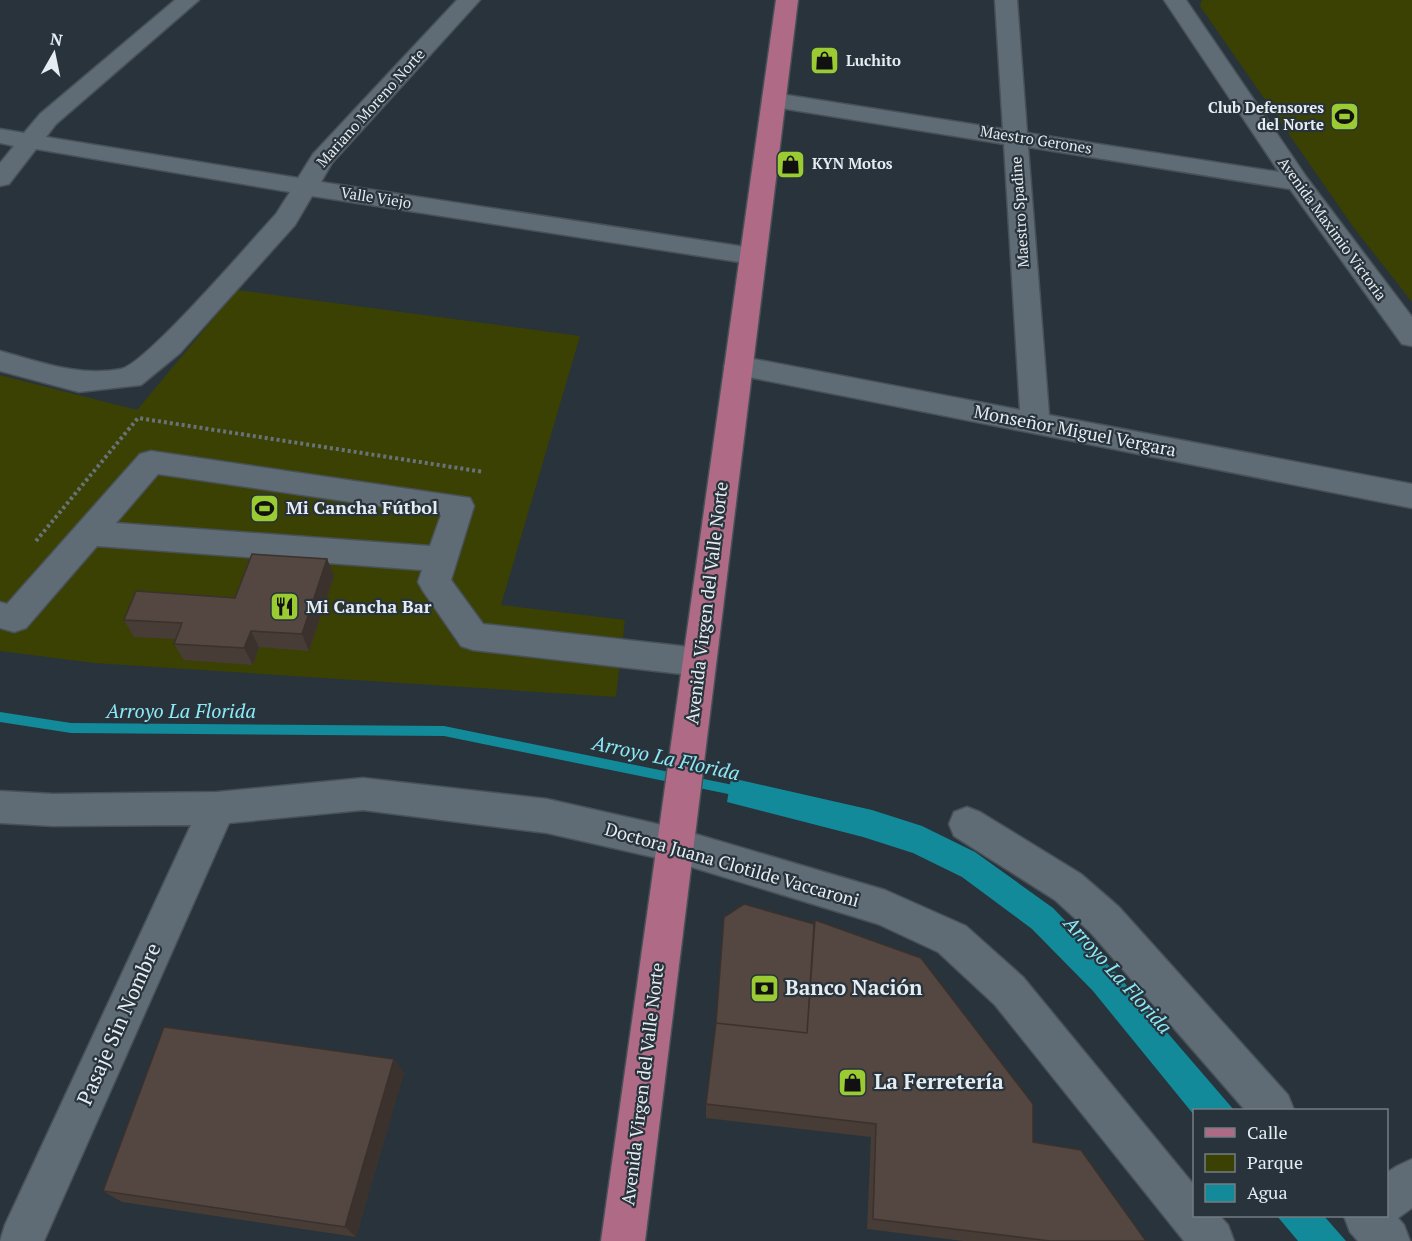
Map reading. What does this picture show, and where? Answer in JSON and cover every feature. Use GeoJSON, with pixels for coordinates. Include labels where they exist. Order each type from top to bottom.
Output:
{"type":"FeatureCollection","features":[{"type":"Feature","properties":{"kind":"main road","name":"Avenida Virgen del Valle Norte"},"geometry":{"type":"LineString","coordinates":[[623,1241],[787,0]]}},
{"type":"Feature","properties":{"kind":"street"},"geometry":{"type":"LineString","coordinates":[[0,179],[48,119],[188,0]]}},
{"type":"Feature","properties":{"kind":"street","name":"Mariano Moreno Norte"},"geometry":{"type":"LineString","coordinates":[[0,361],[80,382],[131,378],[170,346],[286,219],[322,159],[469,0]]}},
{"type":"Feature","properties":{"kind":"street","name":"Maestro Spadine"},"geometry":{"type":"LineString","coordinates":[[1006,0],[1035,424]]}},
{"type":"Feature","properties":{"kind":"street","name":"Avenida Maximio Victoria"},"geometry":{"type":"LineString","coordinates":[[1175,0],[1298,183],[1412,337]]}},
{"type":"Feature","properties":{"kind":"street","name":"Maestro Gerones"},"geometry":{"type":"LineString","coordinates":[[774,100],[1015,136],[1298,183]]}},
{"type":"Feature","properties":{"kind":"street","name":"Valle Viejo"},"geometry":{"type":"LineString","coordinates":[[0,136],[305,187],[752,256]]}},
{"type":"Feature","properties":{"kind":"street","name":"Monseñor Miguel Vergara"},"geometry":{"type":"LineString","coordinates":[[738,366],[1412,496]]}},
{"type":"Feature","properties":{"kind":"street"},"geometry":{"type":"LineString","coordinates":[[0,615],[14,619],[150,462],[459,506],[434,582],[473,636],[699,662]]}},
{"type":"Feature","properties":{"kind":"street"},"geometry":{"type":"LineString","coordinates":[[90,533],[441,559]]}},
{"type":"Feature","properties":{"kind":"street","name":"Doctora Juana Clotilde Vaccaroni"},"geometry":{"type":"LineString","coordinates":[[0,807],[53,810],[218,808],[363,794],[547,816],[677,828],[885,908],[952,939],[1009,991],[1212,1241]]}},
{"type":"Feature","properties":{"kind":"street","name":"Pasaje Sin Nombre"},"geometry":{"type":"LineString","coordinates":[[21,1241],[218,808]]}},
{"type":"Feature","properties":{"kind":"street"},"geometry":{"type":"LineString","coordinates":[[967,824],[1068,887],[1105,920],[1272,1109]]}},
{"type":"Feature","properties":{"kind":"street"},"geometry":{"type":"LineString","coordinates":[[1388,1199],[1412,1181]]}},
{"type":"Feature","properties":{"kind":"street"},"geometry":{"type":"LineString","coordinates":[[1367,1217],[1388,1241]]}},
{"type":"Feature","properties":{"kind":"green space","name":"Club Defensores del Norte"},"geometry":{"type":"Polygon","coordinates":[[[1202,0],[1412,0],[1412,302],[1354,228],[1200,6],[1202,0]]]}},
{"type":"Feature","properties":{"kind":"green space","name":"Mi Cancha Fútbol"},"geometry":{"type":"Polygon","coordinates":[[[237,290],[580,336],[501,605],[625,620],[616,697],[94,663],[0,651],[0,375],[137,410],[237,290]]]}},
{"type":"Feature","properties":{"kind":"water"},"geometry":{"type":"Polygon","coordinates":[[[731,778],[872,810],[922,826],[975,852],[1053,908],[1115,972],[1233,1109],[1193,1109],[1193,1114],[1093,991],[1032,929],[962,877],[913,853],[863,837],[727,802],[731,778]]]}},
{"type":"Feature","properties":{"kind":"water"},"geometry":{"type":"Polygon","coordinates":[[[1278,1217],[1325,1217],[1346,1241],[1298,1241],[1278,1217]]]}},
{"type":"Feature","properties":{"kind":"building"},"geometry":{"type":"Polygon","coordinates":[[[252,554],[327,559],[302,634],[251,631],[244,648],[174,644],[182,623],[124,620],[136,591],[235,598],[252,554]]]}},
{"type":"Feature","properties":{"kind":"building","name":"Banco Nación"},"geometry":{"type":"Polygon","coordinates":[[[744,904],[814,924],[807,1033],[716,1023],[724,917],[744,904]]]}},
{"type":"Feature","properties":{"kind":"building","name":"La Ferretería"},"geometry":{"type":"Polygon","coordinates":[[[815,920],[921,958],[1033,1104],[1033,1142],[1081,1150],[1146,1241],[1050,1241],[873,1219],[876,1124],[706,1104],[716,1023],[807,1033],[815,920]]]}},
{"type":"Feature","properties":{"kind":"building"},"geometry":{"type":"Polygon","coordinates":[[[164,1027],[394,1059],[345,1227],[103,1191],[164,1027]]]}},
{"type":"Feature","properties":{"kind":"waterway","name":"Arroyo La Florida"},"geometry":{"type":"LineString","coordinates":[[0,717],[71,728],[444,731],[743,792]]}},
{"type":"Feature","properties":{"kind":"place","name":"Luchito"},"geometry":{"type":"Point","coordinates":[825,61]}},
{"type":"Feature","properties":{"kind":"place","name":"Club Defensores del Norte"},"geometry":{"type":"Point","coordinates":[1345,117]}},
{"type":"Feature","properties":{"kind":"place","name":"KYN Motos"},"geometry":{"type":"Point","coordinates":[791,164]}},
{"type":"Feature","properties":{"kind":"place","name":"Mi Cancha Fútbol"},"geometry":{"type":"Point","coordinates":[265,508]}},
{"type":"Feature","properties":{"kind":"place","name":"Mi Cancha Bar"},"geometry":{"type":"Point","coordinates":[285,607]}},
{"type":"Feature","properties":{"kind":"place","name":"Banco Nación"},"geometry":{"type":"Point","coordinates":[764,988]}},
{"type":"Feature","properties":{"kind":"place","name":"La Ferretería"},"geometry":{"type":"Point","coordinates":[853,1082]}}]}
